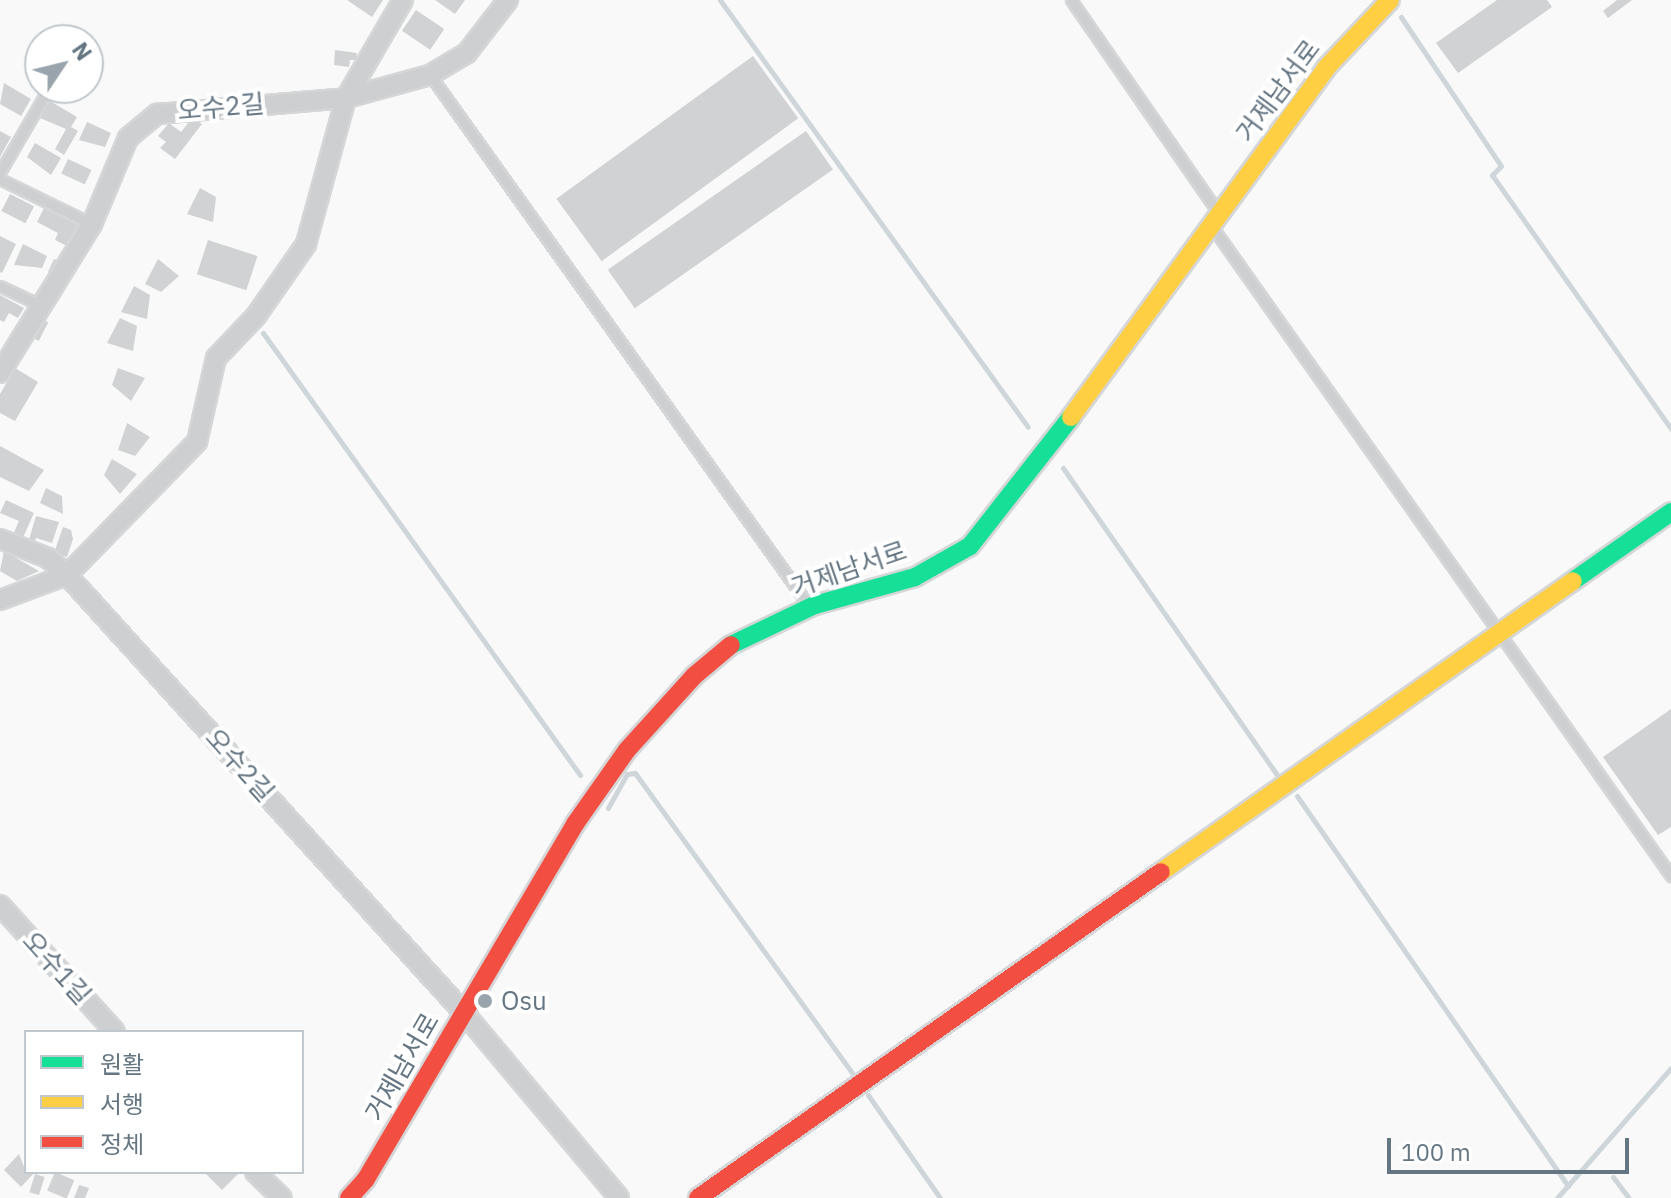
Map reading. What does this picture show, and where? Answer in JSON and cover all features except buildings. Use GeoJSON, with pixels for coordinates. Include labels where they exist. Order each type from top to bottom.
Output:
{"type":"FeatureCollection","features":[{"type":"Feature","properties":{"kind":"main road","name":"거제남서로"},"geometry":{"type":"LineString","coordinates":[[349,1198],[366,1179],[575,824],[627,750],[694,676],[733,643],[810,607],[915,577],[970,546],[1039,461],[1326,68],[1390,0]]}},
{"type":"Feature","properties":{"kind":"main road"},"geometry":{"type":"LineString","coordinates":[[698,1198],[1671,512]]}},
{"type":"Feature","properties":{"kind":"street"},"geometry":{"type":"LineString","coordinates":[[0,600],[67,575],[197,442],[216,358],[256,316],[306,244],[346,98],[403,0]]}},
{"type":"Feature","properties":{"kind":"street","name":"오수2길"},"geometry":{"type":"LineString","coordinates":[[0,373],[40,305],[63,278],[92,224],[128,138],[157,114],[346,98],[430,75],[467,53],[508,0]]}},
{"type":"Feature","properties":{"kind":"street","name":"오수2길"},"geometry":{"type":"LineString","coordinates":[[0,539],[48,558],[67,575],[464,1013],[619,1198]]}},
{"type":"Feature","properties":{"kind":"street","name":"오수1길"},"geometry":{"type":"LineString","coordinates":[[0,905],[113,1030]]}},
{"type":"Feature","properties":{"kind":"street"},"geometry":{"type":"LineString","coordinates":[[257,1174],[282,1198]]}},
{"type":"Feature","properties":{"kind":"lane"},"geometry":{"type":"LineString","coordinates":[[1071,0],[1216,220],[1671,876]]}},
{"type":"Feature","properties":{"kind":"lane"},"geometry":{"type":"LineString","coordinates":[[430,75],[810,607]]}},
{"type":"Feature","properties":{"kind":"lane"},"geometry":{"type":"LineString","coordinates":[[0,172],[40,104]]}},
{"type":"Feature","properties":{"kind":"lane"},"geometry":{"type":"LineString","coordinates":[[0,179],[92,224]]}},
{"type":"Feature","properties":{"kind":"lane"},"geometry":{"type":"LineString","coordinates":[[0,286],[40,305]]}},
{"type":"Feature","properties":{"kind":"waterway"},"geometry":{"type":"LineString","coordinates":[[720,0],[1028,427]]}},
{"type":"Feature","properties":{"kind":"waterway"},"geometry":{"type":"LineString","coordinates":[[1401,17],[1501,166],[1492,175],[1671,429]]}},
{"type":"Feature","properties":{"kind":"waterway"},"geometry":{"type":"LineString","coordinates":[[263,333],[580,775]]}},
{"type":"Feature","properties":{"kind":"waterway"},"geometry":{"type":"LineString","coordinates":[[1063,468],[1277,775]]}},
{"type":"Feature","properties":{"kind":"waterway"},"geometry":{"type":"LineString","coordinates":[[608,808],[627,774],[635,773],[853,1074]]}},
{"type":"Feature","properties":{"kind":"waterway"},"geometry":{"type":"LineString","coordinates":[[1297,796],[1568,1186]]}},
{"type":"Feature","properties":{"kind":"waterway"},"geometry":{"type":"LineString","coordinates":[[1557,1198],[1671,1068]]}},
{"type":"Feature","properties":{"kind":"waterway"},"geometry":{"type":"LineString","coordinates":[[868,1095],[940,1198]]}},
{"type":"Feature","properties":{"kind":"waterway"},"geometry":{"type":"LineString","coordinates":[[1613,1177],[1629,1198]]}},
{"type":"Feature","properties":{"kind":"traffic: fast"},"geometry":{"type":"LineString","coordinates":[[731,645],[815,605],[915,577],[970,546],[1071,417]]}},
{"type":"Feature","properties":{"kind":"traffic: fast"},"geometry":{"type":"LineString","coordinates":[[1573,581],[1671,512]]}},
{"type":"Feature","properties":{"kind":"traffic: slow"},"geometry":{"type":"LineString","coordinates":[[1071,417],[1326,68],[1390,0]]}},
{"type":"Feature","properties":{"kind":"traffic: slow"},"geometry":{"type":"LineString","coordinates":[[1161,872],[1573,581]]}},
{"type":"Feature","properties":{"kind":"traffic: jam"},"geometry":{"type":"LineString","coordinates":[[349,1198],[366,1179],[575,824],[627,750],[694,676],[731,645]]}},
{"type":"Feature","properties":{"kind":"traffic: jam"},"geometry":{"type":"LineString","coordinates":[[698,1198],[1161,872]]}},
{"type":"Feature","properties":{"kind":"place","name":"Osu"},"geometry":{"type":"Point","coordinates":[485,1001]}}]}
